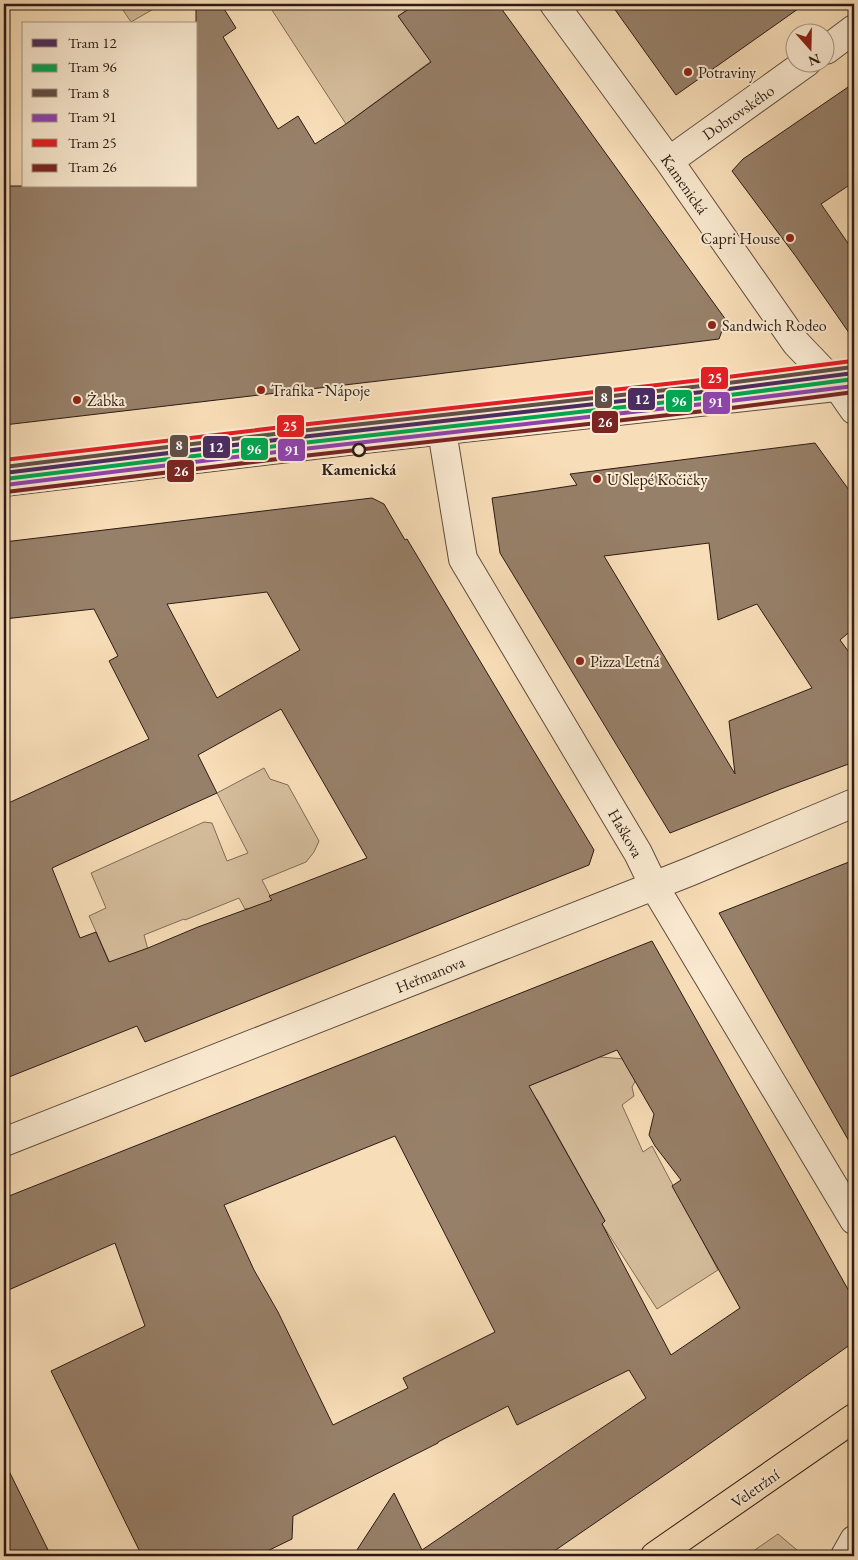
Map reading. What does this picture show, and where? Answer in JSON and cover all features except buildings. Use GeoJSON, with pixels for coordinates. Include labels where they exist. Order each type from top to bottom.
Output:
{"type":"FeatureCollection","features":[{"type":"Feature","properties":{"kind":"main road","name":"Veletržní"},"geometry":{"type":"LineString","coordinates":[[655,1556],[854,1418]]}},
{"type":"Feature","properties":{"kind":"street","name":"Kamenická"},"geometry":{"type":"LineString","coordinates":[[554,4],[669,161],[796,343],[846,386],[854,410]]}},
{"type":"Feature","properties":{"kind":"street"},"geometry":{"type":"LineString","coordinates":[[836,42],[854,29]]}},
{"type":"Feature","properties":{"kind":"street","name":"Dobrovského"},"geometry":{"type":"LineString","coordinates":[[669,161],[793,72]]}},
{"type":"Feature","properties":{"kind":"street"},"geometry":{"type":"LineString","coordinates":[[4,482],[846,386]]}},
{"type":"Feature","properties":{"kind":"street","name":"Haškova"},"geometry":{"type":"LineString","coordinates":[[442,431],[463,559],[638,853],[654,886],[854,1220]]}},
{"type":"Feature","properties":{"kind":"street","name":"Heřmanova"},"geometry":{"type":"LineString","coordinates":[[4,1142],[654,886],[854,803]]}},
{"type":"Feature","properties":{"kind":"shaded area"},"geometry":{"type":"Polygon","coordinates":[[[119,4],[162,4],[131,22],[119,4]]]}},
{"type":"Feature","properties":{"kind":"shaded area"},"geometry":{"type":"Polygon","coordinates":[[[268,4],[400,4],[405,11],[399,16],[438,56],[346,124],[268,4]]]}},
{"type":"Feature","properties":{"kind":"shaded area"},"geometry":{"type":"Polygon","coordinates":[[[264,768],[270,779],[288,785],[319,841],[314,852],[306,862],[262,880],[276,907],[251,917],[239,898],[144,935],[150,957],[114,972],[89,916],[106,908],[91,873],[204,822],[212,823],[227,861],[248,853],[217,793],[264,768]]]}},
{"type":"Feature","properties":{"kind":"shaded area"},"geometry":{"type":"Polygon","coordinates":[[[575,1055],[625,1059],[636,1080],[632,1087],[634,1096],[622,1105],[643,1152],[652,1146],[718,1270],[657,1309],[602,1224],[605,1221],[537,1099],[524,1106],[515,1091],[579,1066],[575,1055]]]}},
{"type":"Feature","properties":{"kind":"shaded area"},"geometry":{"type":"Polygon","coordinates":[[[778,1534],[797,1550],[793,1556],[746,1556],[778,1534]]]}},
{"type":"Feature","properties":{"kind":"tram line","name":"25"},"geometry":{"type":"LineString","coordinates":[[4,460],[728,377],[852,361]]}},
{"type":"Feature","properties":{"kind":"tram line","name":"8"},"geometry":{"type":"LineString","coordinates":[[4,467],[853,367]]}},
{"type":"Feature","properties":{"kind":"tram line","name":"12"},"geometry":{"type":"LineString","coordinates":[[4,473],[854,373]]}},
{"type":"Feature","properties":{"kind":"tram line","name":"96"},"geometry":{"type":"LineString","coordinates":[[5,479],[854,379]]}},
{"type":"Feature","properties":{"kind":"tram line","name":"91"},"geometry":{"type":"LineString","coordinates":[[5,485],[854,386]]}},
{"type":"Feature","properties":{"kind":"tram line","name":"26"},"geometry":{"type":"LineString","coordinates":[[6,492],[854,392]]}},
{"type":"Feature","properties":{"kind":"place","name":"Potraviny"},"geometry":{"type":"Point","coordinates":[688,72]}},
{"type":"Feature","properties":{"kind":"place","name":"Capri House"},"geometry":{"type":"Point","coordinates":[790,238]}},
{"type":"Feature","properties":{"kind":"place","name":"Sandwich Rodeo"},"geometry":{"type":"Point","coordinates":[712,325]}},
{"type":"Feature","properties":{"kind":"place","name":"Trafika - Nápoje"},"geometry":{"type":"Point","coordinates":[261,390]}},
{"type":"Feature","properties":{"kind":"place","name":"Żabka"},"geometry":{"type":"Point","coordinates":[77,400]}},
{"type":"Feature","properties":{"kind":"place","name":"Kamenická"},"geometry":{"type":"Point","coordinates":[359,450]}},
{"type":"Feature","properties":{"kind":"place","name":"U Slepé Kočičky"},"geometry":{"type":"Point","coordinates":[597,479]}},
{"type":"Feature","properties":{"kind":"place","name":"Pizza Letná"},"geometry":{"type":"Point","coordinates":[580,661]}}]}
